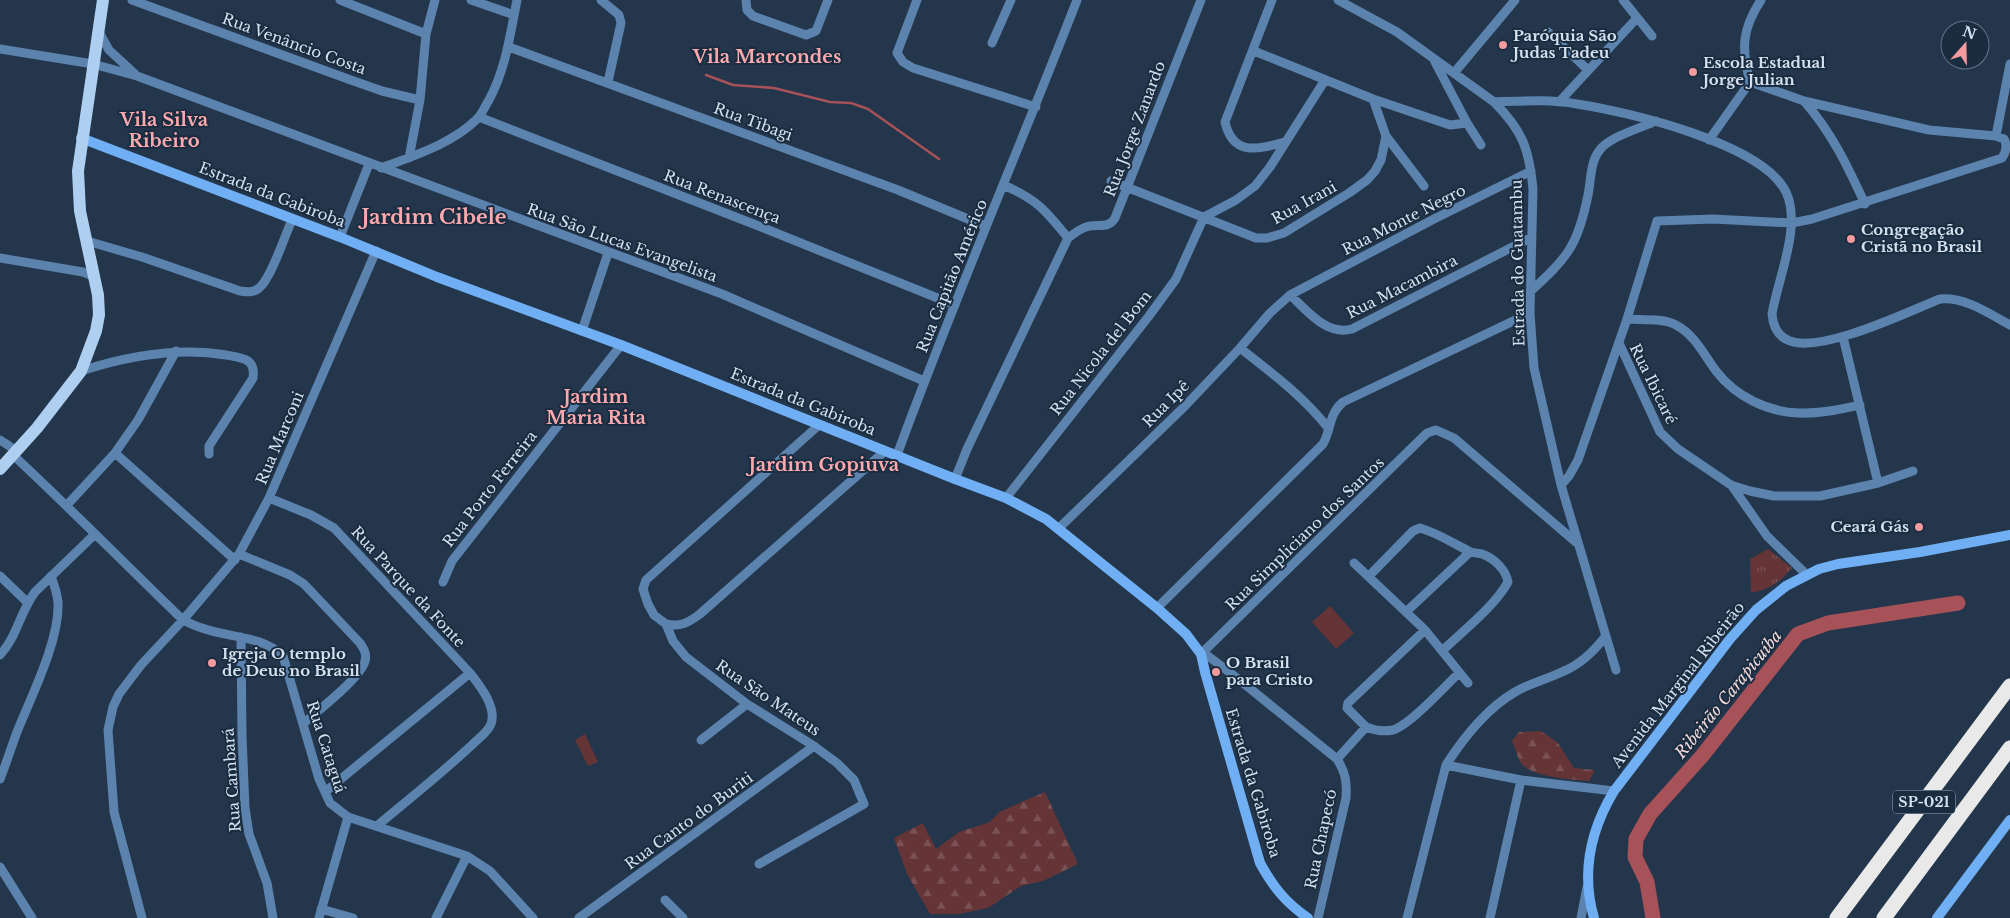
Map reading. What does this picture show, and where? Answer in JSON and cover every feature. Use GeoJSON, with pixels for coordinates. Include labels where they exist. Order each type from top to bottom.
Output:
{"type":"FeatureCollection","features":[{"type":"Feature","properties":{"kind":"highway","name":"SP-021"},"geometry":{"type":"LineString","coordinates":[[1837,918],[2010,686]]}},
{"type":"Feature","properties":{"kind":"highway","name":"SP-021"},"geometry":{"type":"LineString","coordinates":[[1884,918],[2010,748]]}},
{"type":"Feature","properties":{"kind":"main road"},"geometry":{"type":"LineString","coordinates":[[0,469],[81,371],[96,331],[99,315],[98,295],[80,210],[78,188],[81,138],[103,0]]}},
{"type":"Feature","properties":{"kind":"main road","name":"Estrada da Gabiroba"},"geometry":{"type":"LineString","coordinates":[[81,138],[376,251],[438,277],[620,345],[1006,498],[1046,519],[1157,608],[1186,634],[1201,654],[1260,863],[1276,890],[1289,905],[1308,918]]}},
{"type":"Feature","properties":{"kind":"main road","name":"Avenida Marginal Ribeirão"},"geometry":{"type":"LineString","coordinates":[[1594,918],[1587,886],[1592,839],[1601,813],[1614,791],[1730,639],[1756,610],[1786,586],[1807,575],[1838,564],[1928,551],[2010,536]]}},
{"type":"Feature","properties":{"kind":"main road"},"geometry":{"type":"LineString","coordinates":[[1937,918],[2010,820]]}},
{"type":"Feature","properties":{"kind":"street","name":"Rua Venâncio Costa"},"geometry":{"type":"LineString","coordinates":[[132,0],[382,91],[420,100]]}},
{"type":"Feature","properties":{"kind":"street"},"geometry":{"type":"LineString","coordinates":[[340,0],[351,2],[426,34]]}},
{"type":"Feature","properties":{"kind":"street"},"geometry":{"type":"LineString","coordinates":[[409,158],[420,100],[426,34],[435,0]]}},
{"type":"Feature","properties":{"kind":"street"},"geometry":{"type":"LineString","coordinates":[[471,0],[514,15]]}},
{"type":"Feature","properties":{"kind":"street"},"geometry":{"type":"LineString","coordinates":[[381,168],[409,158],[443,142],[479,117],[496,86],[509,46],[517,0]]}},
{"type":"Feature","properties":{"kind":"street"},"geometry":{"type":"LineString","coordinates":[[601,0],[619,15],[621,23],[608,82]]}},
{"type":"Feature","properties":{"kind":"street"},"geometry":{"type":"LineString","coordinates":[[746,2],[747,10],[752,16],[800,34],[812,34],[816,31],[828,0]]}},
{"type":"Feature","properties":{"kind":"street"},"geometry":{"type":"LineString","coordinates":[[917,0],[897,53],[903,62],[913,68],[1036,107]]}},
{"type":"Feature","properties":{"kind":"street"},"geometry":{"type":"LineString","coordinates":[[992,44],[1011,0]]}},
{"type":"Feature","properties":{"kind":"street","name":"Rua Capitão Américo"},"geometry":{"type":"LineString","coordinates":[[897,455],[985,226],[1036,107],[1077,0]]}},
{"type":"Feature","properties":{"kind":"street","name":"Rua Jorge Zanardo"},"geometry":{"type":"LineString","coordinates":[[1068,238],[1088,226],[1104,227],[1113,223],[1201,0]]}},
{"type":"Feature","properties":{"kind":"street"},"geometry":{"type":"LineString","coordinates":[[1272,0],[1226,122],[1232,140],[1244,147],[1252,149],[1285,142]]}},
{"type":"Feature","properties":{"kind":"street","name":"Estrada do Guatambu"},"geometry":{"type":"LineString","coordinates":[[1338,0],[1397,32],[1494,102],[1507,115],[1524,140],[1531,171],[1530,313],[1534,368],[1561,485],[1577,544],[1616,670]]}},
{"type":"Feature","properties":{"kind":"street"},"geometry":{"type":"LineString","coordinates":[[1454,73],[1514,0]]}},
{"type":"Feature","properties":{"kind":"street"},"geometry":{"type":"LineString","coordinates":[[1623,0],[1652,36]]}},
{"type":"Feature","properties":{"kind":"street"},"geometry":{"type":"LineString","coordinates":[[1750,82],[1745,65],[1745,38],[1747,25],[1761,0]]}},
{"type":"Feature","properties":{"kind":"street"},"geometry":{"type":"LineString","coordinates":[[1559,102],[1637,18]]}},
{"type":"Feature","properties":{"kind":"street","name":"Rua São Lucas Evangelista"},"geometry":{"type":"LineString","coordinates":[[98,31],[109,50],[137,76]]}},
{"type":"Feature","properties":{"kind":"street"},"geometry":{"type":"LineString","coordinates":[[1548,32],[1588,70]]}},
{"type":"Feature","properties":{"kind":"street","name":"Rua Tibagi"},"geometry":{"type":"LineString","coordinates":[[509,46],[898,190],[985,226]]}},
{"type":"Feature","properties":{"kind":"street","name":"Rua São Lucas Evangelista"},"geometry":{"type":"LineString","coordinates":[[0,49],[92,64],[137,76],[722,294],[924,381]]}},
{"type":"Feature","properties":{"kind":"street"},"geometry":{"type":"LineString","coordinates":[[1254,51],[1372,98],[1450,125],[1467,123]]}},
{"type":"Feature","properties":{"kind":"street"},"geometry":{"type":"LineString","coordinates":[[1434,59],[1467,123],[1481,145]]}},
{"type":"Feature","properties":{"kind":"street"},"geometry":{"type":"LineString","coordinates":[[1996,136],[2010,64]]}},
{"type":"Feature","properties":{"kind":"street"},"geometry":{"type":"LineString","coordinates":[[1204,216],[1236,200],[1255,186],[1270,168],[1326,80]]}},
{"type":"Feature","properties":{"kind":"street"},"geometry":{"type":"LineString","coordinates":[[1561,485],[1569,476],[1578,460],[1627,319],[1658,221],[1713,218],[1792,223],[1827,216],[1865,204],[2002,158],[2005,153],[2006,142],[2004,139],[1996,136],[1929,130],[1804,101],[1750,82]]}},
{"type":"Feature","properties":{"kind":"street"},"geometry":{"type":"LineString","coordinates":[[1709,140],[1750,82]]}},
{"type":"Feature","properties":{"kind":"street"},"geometry":{"type":"LineString","coordinates":[[1372,98],[1386,136],[1424,186]]}},
{"type":"Feature","properties":{"kind":"street"},"geometry":{"type":"LineString","coordinates":[[1804,101],[1832,137],[1846,161],[1865,204]]}},
{"type":"Feature","properties":{"kind":"street"},"geometry":{"type":"LineString","coordinates":[[1494,102],[1559,102],[1577,104],[1656,121],[1709,140],[1760,164],[1778,179],[1786,193],[1792,223],[1772,314],[1773,324],[1779,334],[1789,341],[1804,344],[1843,337],[1940,299],[1952,298],[1964,301],[2010,325]]}},
{"type":"Feature","properties":{"kind":"street","name":"Rua Renascença"},"geometry":{"type":"LineString","coordinates":[[479,117],[752,223],[955,305]]}},
{"type":"Feature","properties":{"kind":"street"},"geometry":{"type":"LineString","coordinates":[[1531,291],[1567,256],[1574,244],[1588,196],[1594,163],[1599,151],[1606,144],[1656,121]]}},
{"type":"Feature","properties":{"kind":"street","name":"Rua Irani"},"geometry":{"type":"LineString","coordinates":[[1111,181],[1166,204],[1204,216],[1240,233],[1256,238],[1268,238],[1284,233],[1367,180],[1381,160],[1386,136]]}},
{"type":"Feature","properties":{"kind":"street"},"geometry":{"type":"LineString","coordinates":[[340,237],[369,164]]}},
{"type":"Feature","properties":{"kind":"street","name":"Rua Monte Negro"},"geometry":{"type":"LineString","coordinates":[[1290,295],[1434,219],[1531,171]]}},
{"type":"Feature","properties":{"kind":"street"},"geometry":{"type":"LineString","coordinates":[[955,479],[967,448],[1068,238],[1047,212],[1033,199],[1003,185]]}},
{"type":"Feature","properties":{"kind":"street","name":"Rua Nicola del Bom"},"geometry":{"type":"LineString","coordinates":[[1006,498],[1176,279],[1204,216]]}},
{"type":"Feature","properties":{"kind":"street"},"geometry":{"type":"LineString","coordinates":[[87,241],[142,256],[240,291],[251,292],[259,288],[267,278],[292,220]]}},
{"type":"Feature","properties":{"kind":"street","name":"Rua Macambira"},"geometry":{"type":"LineString","coordinates":[[1290,295],[1319,322],[1333,329],[1344,331],[1532,237]]}},
{"type":"Feature","properties":{"kind":"street","name":"Rua Marconi"},"geometry":{"type":"LineString","coordinates":[[142,918],[114,812],[109,750],[110,720],[119,694],[141,665],[237,557],[269,498],[376,251]]}},
{"type":"Feature","properties":{"kind":"street"},"geometry":{"type":"LineString","coordinates":[[582,331],[608,252]]}},
{"type":"Feature","properties":{"kind":"street"},"geometry":{"type":"LineString","coordinates":[[0,258],[83,272],[93,276]]}},
{"type":"Feature","properties":{"kind":"street","name":"Rua Ipê"},"geometry":{"type":"LineString","coordinates":[[1058,529],[1178,412],[1240,348],[1270,313],[1290,295]]}},
{"type":"Feature","properties":{"kind":"street"},"geometry":{"type":"LineString","coordinates":[[1157,608],[1306,463],[1323,444],[1335,409],[1344,402],[1530,313]]}},
{"type":"Feature","properties":{"kind":"street"},"geometry":{"type":"LineString","coordinates":[[1627,319],[1664,322],[1675,325],[1696,342],[1728,384],[1766,408],[1799,413],[1816,413],[1860,405]]}},
{"type":"Feature","properties":{"kind":"street"},"geometry":{"type":"LineString","coordinates":[[1843,337],[1878,483]]}},
{"type":"Feature","properties":{"kind":"street","name":"Rua Ibicaré"},"geometry":{"type":"LineString","coordinates":[[1618,343],[1660,432],[1678,449],[1731,485],[1774,496],[1820,496],[1878,483],[1913,471]]}},
{"type":"Feature","properties":{"kind":"street","name":"Rua Porto Ferreira"},"geometry":{"type":"LineString","coordinates":[[443,582],[452,561],[620,345]]}},
{"type":"Feature","properties":{"kind":"street"},"geometry":{"type":"LineString","coordinates":[[1240,348],[1293,391],[1329,429]]}},
{"type":"Feature","properties":{"kind":"street"},"geometry":{"type":"LineString","coordinates":[[81,371],[130,359],[176,352],[211,353],[241,358],[250,362],[254,370],[252,378],[210,446],[209,454]]}},
{"type":"Feature","properties":{"kind":"street"},"geometry":{"type":"LineString","coordinates":[[67,505],[115,453],[138,420],[176,352]]}},
{"type":"Feature","properties":{"kind":"street","name":"Rua São Mateus"},"geometry":{"type":"LineString","coordinates":[[759,864],[864,804],[854,780],[847,771],[814,746],[747,704],[686,657],[673,641],[666,624],[654,615],[643,589],[646,580],[820,425]]}},
{"type":"Feature","properties":{"kind":"street","name":"Rua Simpliciano dos Santos"},"geometry":{"type":"LineString","coordinates":[[1201,654],[1427,433],[1436,430],[1454,438],[1577,544]]}},
{"type":"Feature","properties":{"kind":"street","name":"Rua Cataguá"},"geometry":{"type":"LineString","coordinates":[[0,440],[67,505],[94,535],[183,620],[202,628],[274,647],[283,656],[303,724],[330,803],[348,817],[467,856],[490,871],[533,918]]}},
{"type":"Feature","properties":{"kind":"street"},"geometry":{"type":"LineString","coordinates":[[666,624],[678,626],[688,623],[700,614],[885,451]]}},
{"type":"Feature","properties":{"kind":"street"},"geometry":{"type":"LineString","coordinates":[[115,453],[237,557],[290,575],[304,584],[360,643],[366,652],[366,660],[363,667],[346,686],[303,724]]}},
{"type":"Feature","properties":{"kind":"street"},"geometry":{"type":"LineString","coordinates":[[1731,485],[1767,536],[1807,575]]}},
{"type":"Feature","properties":{"kind":"street","name":"Rua Parque da Fonte"},"geometry":{"type":"LineString","coordinates":[[269,498],[334,528],[470,673],[486,695],[492,718],[491,726],[460,756],[377,826]]}},
{"type":"Feature","properties":{"kind":"street"},"geometry":{"type":"LineString","coordinates":[[1369,576],[1413,531],[1420,528],[1450,540],[1470,552],[1485,555],[1496,563],[1507,576],[1508,582],[1482,613],[1442,650]]}},
{"type":"Feature","properties":{"kind":"street"},"geometry":{"type":"LineString","coordinates":[[0,655],[8,646],[28,602],[39,587],[94,535]]}},
{"type":"Feature","properties":{"kind":"street"},"geometry":{"type":"LineString","coordinates":[[1407,611],[1470,552]]}},
{"type":"Feature","properties":{"kind":"street"},"geometry":{"type":"LineString","coordinates":[[1354,564],[1407,611],[1442,650],[1468,684]]}},
{"type":"Feature","properties":{"kind":"street"},"geometry":{"type":"LineString","coordinates":[[0,576],[28,602]]}},
{"type":"Feature","properties":{"kind":"street"},"geometry":{"type":"LineString","coordinates":[[0,779],[16,733],[42,673],[50,646],[57,616],[58,601],[51,576]]}},
{"type":"Feature","properties":{"kind":"street"},"geometry":{"type":"LineString","coordinates":[[1425,630],[1352,697],[1347,708],[1366,727],[1383,732],[1395,729],[1406,722],[1459,673]]}},
{"type":"Feature","properties":{"kind":"street","name":"Rua Cambará"},"geometry":{"type":"LineString","coordinates":[[241,637],[245,808],[249,834],[267,884],[273,918]]}},
{"type":"Feature","properties":{"kind":"street"},"geometry":{"type":"LineString","coordinates":[[1407,918],[1446,765],[1454,752],[1476,725],[1500,702],[1528,686],[1566,671],[1583,660],[1605,637]]}},
{"type":"Feature","properties":{"kind":"street","name":"Rua Chapecó"},"geometry":{"type":"LineString","coordinates":[[1201,654],[1208,656],[1237,678],[1337,759],[1344,770],[1347,783],[1346,798],[1318,918]]}},
{"type":"Feature","properties":{"kind":"street"},"geometry":{"type":"LineString","coordinates":[[325,792],[470,673]]}},
{"type":"Feature","properties":{"kind":"street"},"geometry":{"type":"LineString","coordinates":[[701,740],[747,704]]}},
{"type":"Feature","properties":{"kind":"street"},"geometry":{"type":"LineString","coordinates":[[1337,759],[1366,727]]}},
{"type":"Feature","properties":{"kind":"street","name":"Rua Canto do Buriti"},"geometry":{"type":"LineString","coordinates":[[579,918],[814,746]]}},
{"type":"Feature","properties":{"kind":"street"},"geometry":{"type":"LineString","coordinates":[[1446,765],[1521,780],[1614,791]]}},
{"type":"Feature","properties":{"kind":"street"},"geometry":{"type":"LineString","coordinates":[[1490,918],[1521,780]]}},
{"type":"Feature","properties":{"kind":"street"},"geometry":{"type":"LineString","coordinates":[[348,817],[320,914],[353,918]]}},
{"type":"Feature","properties":{"kind":"street"},"geometry":{"type":"LineString","coordinates":[[436,918],[467,856]]}},
{"type":"Feature","properties":{"kind":"street"},"geometry":{"type":"LineString","coordinates":[[0,867],[32,918]]}},
{"type":"Feature","properties":{"kind":"street"},"geometry":{"type":"LineString","coordinates":[[1581,918],[1587,886]]}},
{"type":"Feature","properties":{"kind":"street"},"geometry":{"type":"LineString","coordinates":[[665,900],[683,918]]}},
{"type":"Feature","properties":{"kind":"green space"},"geometry":{"type":"Polygon","coordinates":[[[1768,549],[1792,568],[1774,584],[1763,590],[1751,592],[1750,559],[1768,549]]]}},
{"type":"Feature","properties":{"kind":"green space"},"geometry":{"type":"Polygon","coordinates":[[[1330,606],[1354,633],[1336,649],[1312,622],[1330,606]]]}},
{"type":"Feature","properties":{"kind":"green space"},"geometry":{"type":"Polygon","coordinates":[[[1541,731],[1558,743],[1574,768],[1595,770],[1589,781],[1542,775],[1526,768],[1521,763],[1512,741],[1519,732],[1541,731]]]}},
{"type":"Feature","properties":{"kind":"green space"},"geometry":{"type":"Polygon","coordinates":[[[585,734],[598,762],[588,766],[575,740],[585,734]]]}},
{"type":"Feature","properties":{"kind":"green space"},"geometry":{"type":"Polygon","coordinates":[[[1045,792],[1078,864],[1043,881],[1021,886],[988,908],[959,914],[930,914],[907,874],[894,838],[923,823],[936,849],[959,832],[990,822],[999,812],[1045,792]]]}},
{"type":"Feature","properties":{"kind":"waterway"},"geometry":{"type":"LineString","coordinates":[[706,75],[733,85],[774,88],[830,102],[851,103],[868,109],[939,159]]}},
{"type":"Feature","properties":{"kind":"waterway","name":"Ribeirão Carapicuíba"},"geometry":{"type":"LineString","coordinates":[[1653,918],[1647,882],[1635,857],[1636,839],[1650,814],[1702,756],[1798,634],[1828,623],[1958,603]]}},
{"type":"Feature","properties":{"kind":"place","name":"Paróquia São Judas Tadeu"},"geometry":{"type":"Point","coordinates":[1503,45]}},
{"type":"Feature","properties":{"kind":"place","name":"Escola Estadual Jorge Julian"},"geometry":{"type":"Point","coordinates":[1693,72]}},
{"type":"Feature","properties":{"kind":"place","name":"Congregação Cristã no Brasil"},"geometry":{"type":"Point","coordinates":[1851,239]}},
{"type":"Feature","properties":{"kind":"place","name":"Ceará Gás"},"geometry":{"type":"Point","coordinates":[1919,527]}},
{"type":"Feature","properties":{"kind":"place","name":"Igreja O templo de Deus no Brasil"},"geometry":{"type":"Point","coordinates":[212,663]}},
{"type":"Feature","properties":{"kind":"place","name":"O Brasil para Cristo"},"geometry":{"type":"Point","coordinates":[1216,672]}},
{"type":"Feature","properties":{"kind":"district","name":"Vila Marcondes"},"geometry":{"type":"Point","coordinates":[767,57]}},
{"type":"Feature","properties":{"kind":"district","name":"Vila Silva Ribeiro"},"geometry":{"type":"Point","coordinates":[164,130]}},
{"type":"Feature","properties":{"kind":"district","name":"Jardim Cibele"},"geometry":{"type":"Point","coordinates":[434,217]}},
{"type":"Feature","properties":{"kind":"district","name":"Jardim Maria Rita"},"geometry":{"type":"Point","coordinates":[596,407]}},
{"type":"Feature","properties":{"kind":"district","name":"Jardim Gopiuva"},"geometry":{"type":"Point","coordinates":[824,465]}}]}
